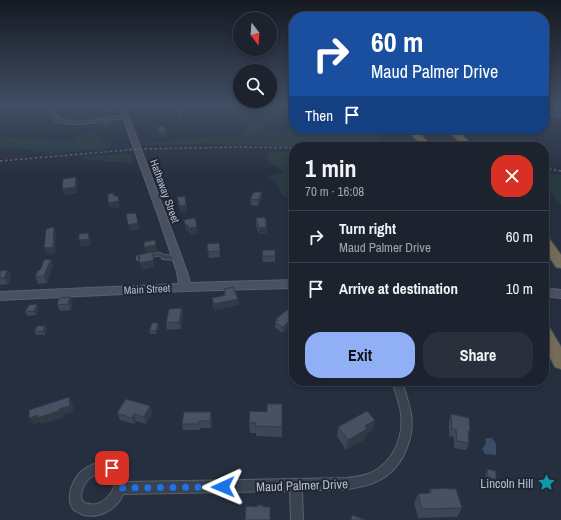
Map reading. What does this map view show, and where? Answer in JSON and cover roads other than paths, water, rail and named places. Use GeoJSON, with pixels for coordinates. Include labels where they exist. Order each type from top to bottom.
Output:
{"type":"FeatureCollection","features":[{"type":"Feature","properties":{"kind":"highway"},"geometry":{"type":"LineString","coordinates":[[415,134],[423,142]]}},
{"type":"Feature","properties":{"kind":"highway"},"geometry":{"type":"LineString","coordinates":[[456,134],[464,142]]}},
{"type":"Feature","properties":{"kind":"highway"},"geometry":{"type":"LineString","coordinates":[[549,247],[561,264]]}},
{"type":"Feature","properties":{"kind":"highway"},"geometry":{"type":"LineString","coordinates":[[549,340],[561,362]]}},
{"type":"Feature","properties":{"kind":"street","name":"Hathaway Street"},"geometry":{"type":"LineString","coordinates":[[130,128],[177,258],[185,287]]}},
{"type":"Feature","properties":{"kind":"street","name":"Main Street"},"geometry":{"type":"LineString","coordinates":[[0,296],[185,287],[289,284]]}},
{"type":"Feature","properties":{"kind":"street"},"geometry":{"type":"LineString","coordinates":[[549,293],[561,294]]}},
{"type":"Feature","properties":{"kind":"street","name":"Maud Palmer Drive"},"geometry":{"type":"LineString","coordinates":[[120,488],[347,484],[376,477],[387,469],[397,457],[403,443],[406,429],[406,416],[398,386]]}},
{"type":"Feature","properties":{"kind":"street"},"geometry":{"type":"LineString","coordinates":[[296,486],[297,520]]}},
{"type":"Feature","properties":{"kind":"lane"},"geometry":{"type":"LineString","coordinates":[[139,258],[158,254],[164,257],[177,258]]}},
{"type":"Feature","properties":{"kind":"water"},"geometry":{"type":"Polygon","coordinates":[[[492,438],[496,444],[496,455],[485,454],[482,449],[486,444],[485,439],[492,438]]]}},
{"type":"Feature","properties":{"kind":"railway"},"geometry":{"type":"LineString","coordinates":[[0,161],[139,149],[241,147],[289,148]]}},
{"type":"Feature","properties":{"kind":"railway"},"geometry":{"type":"LineString","coordinates":[[549,169],[561,171]]}},
{"type":"Feature","properties":{"kind":"place","name":"Lincoln Hill"},"geometry":{"type":"Point","coordinates":[546,483]}}]}
